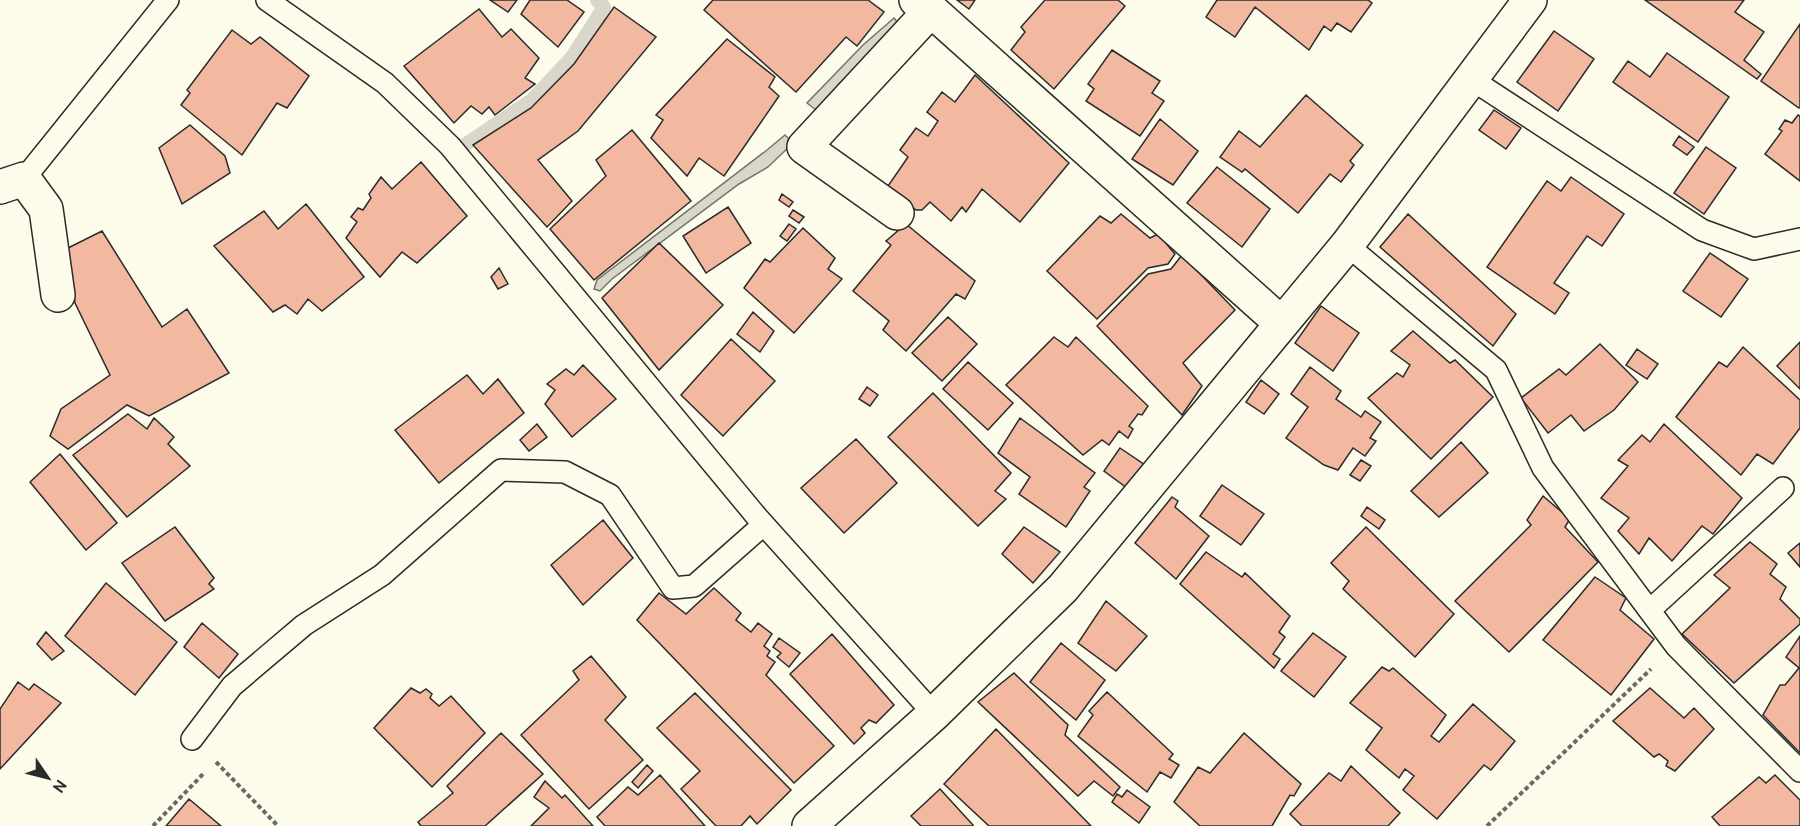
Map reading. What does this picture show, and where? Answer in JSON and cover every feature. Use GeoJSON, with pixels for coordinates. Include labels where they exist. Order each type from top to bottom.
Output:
{"type":"FeatureCollection","features":[{"type":"Feature","properties":{"kind":"street"},"geometry":{"type":"LineString","coordinates":[[809,826],[934,714],[1063,588],[1347,245],[1530,0]]}},
{"type":"Feature","properties":{"kind":"street"},"geometry":{"type":"LineString","coordinates":[[897,213],[804,147],[924,5],[1281,323]]}},
{"type":"Feature","properties":{"kind":"street"},"geometry":{"type":"LineString","coordinates":[[12,183],[46,209],[58,295]]}},
{"type":"Feature","properties":{"kind":"lane"},"geometry":{"type":"LineString","coordinates":[[12,183],[168,0]]}},
{"type":"Feature","properties":{"kind":"lane"},"geometry":{"type":"LineString","coordinates":[[267,0],[385,83],[450,146],[764,525],[934,714]]}},
{"type":"Feature","properties":{"kind":"lane"},"geometry":{"type":"LineString","coordinates":[[1471,79],[1702,230],[1754,249],[1800,240]]}},
{"type":"Feature","properties":{"kind":"lane"},"geometry":{"type":"LineString","coordinates":[[1347,245],[1496,370],[1543,468],[1676,646],[1800,771]]}},
{"type":"Feature","properties":{"kind":"lane"},"geometry":{"type":"LineString","coordinates":[[192,739],[232,686],[304,625],[382,575],[501,470],[565,472],[610,495],[673,588],[694,586],[764,525]]}},
{"type":"Feature","properties":{"kind":"lane"},"geometry":{"type":"LineString","coordinates":[[1650,610],[1783,488]]}},
{"type":"Feature","properties":{"kind":"path"},"geometry":{"type":"LineString","coordinates":[[1487,826],[1676,646]]}},
{"type":"Feature","properties":{"kind":"path"},"geometry":{"type":"LineString","coordinates":[[192,739],[279,826]]}},
{"type":"Feature","properties":{"kind":"path"},"geometry":{"type":"LineString","coordinates":[[153,826],[208,770]]}},
{"type":"Feature","properties":{"kind":"shaded area"},"geometry":{"type":"Polygon","coordinates":[[[894,18],[898,23],[816,110],[807,103],[863,45],[894,18]]]}},
{"type":"Feature","properties":{"kind":"shaded area"},"geometry":{"type":"Polygon","coordinates":[[[785,135],[793,143],[768,167],[739,184],[612,279],[600,291],[594,289],[597,280],[785,135]]]}},
{"type":"Feature","properties":{"kind":"building"},"geometry":{"type":"Polygon","coordinates":[[[490,0],[517,0],[508,12],[490,0]]]}},
{"type":"Feature","properties":{"kind":"building"},"geometry":{"type":"Polygon","coordinates":[[[530,0],[567,0],[584,12],[558,47],[521,14],[530,0]]]}},
{"type":"Feature","properties":{"kind":"building"},"geometry":{"type":"Polygon","coordinates":[[[713,0],[868,0],[884,12],[857,46],[846,37],[796,92],[704,10],[713,0]]]}},
{"type":"Feature","properties":{"kind":"building"},"geometry":{"type":"Polygon","coordinates":[[[957,0],[975,0],[969,9],[957,0]]]}},
{"type":"Feature","properties":{"kind":"building"},"geometry":{"type":"Polygon","coordinates":[[[1045,0],[1118,0],[1125,6],[1054,89],[1011,50],[1025,32],[1021,27],[1045,0]]]}},
{"type":"Feature","properties":{"kind":"building"},"geometry":{"type":"Polygon","coordinates":[[[1217,0],[1368,0],[1372,3],[1351,32],[1337,23],[1331,31],[1324,26],[1309,50],[1255,7],[1235,37],[1206,17],[1217,0]]]}},
{"type":"Feature","properties":{"kind":"building"},"geometry":{"type":"Polygon","coordinates":[[[1645,0],[1744,0],[1735,12],[1764,32],[1744,60],[1761,74],[1757,79],[1645,0]]]}},
{"type":"Feature","properties":{"kind":"building"},"geometry":{"type":"Polygon","coordinates":[[[614,7],[656,37],[578,131],[538,160],[572,201],[547,227],[473,145],[531,108],[574,64],[614,7]]]}},
{"type":"Feature","properties":{"kind":"building"},"geometry":{"type":"Polygon","coordinates":[[[479,9],[502,37],[511,29],[539,58],[525,78],[535,84],[495,115],[489,107],[482,114],[471,106],[454,123],[404,66],[479,9]]]}},
{"type":"Feature","properties":{"kind":"building"},"geometry":{"type":"Polygon","coordinates":[[[1800,24],[1800,107],[1799,108],[1761,81],[1800,24]]]}},
{"type":"Feature","properties":{"kind":"building"},"geometry":{"type":"Polygon","coordinates":[[[232,30],[251,44],[260,37],[309,76],[287,108],[277,103],[242,155],[181,105],[190,93],[187,90],[232,30]]]}},
{"type":"Feature","properties":{"kind":"building"},"geometry":{"type":"Polygon","coordinates":[[[1554,31],[1594,59],[1558,111],[1517,82],[1554,31]]]}},
{"type":"Feature","properties":{"kind":"building"},"geometry":{"type":"Polygon","coordinates":[[[727,39],[775,77],[769,87],[779,96],[724,176],[699,158],[687,176],[651,138],[663,120],[656,115],[727,39]]]}},
{"type":"Feature","properties":{"kind":"building"},"geometry":{"type":"Polygon","coordinates":[[[1112,50],[1160,81],[1152,93],[1164,101],[1140,136],[1086,101],[1094,89],[1088,84],[1112,50]]]}},
{"type":"Feature","properties":{"kind":"building"},"geometry":{"type":"Polygon","coordinates":[[[1667,53],[1729,97],[1698,142],[1613,82],[1628,61],[1650,77],[1667,53]]]}},
{"type":"Feature","properties":{"kind":"building"},"geometry":{"type":"Polygon","coordinates":[[[975,75],[1069,163],[1020,222],[982,189],[966,212],[962,207],[951,221],[930,202],[922,210],[916,210],[888,186],[908,157],[900,150],[916,128],[928,136],[938,121],[927,112],[942,92],[955,102],[975,75]]]}},
{"type":"Feature","properties":{"kind":"building"},"geometry":{"type":"Polygon","coordinates":[[[1306,95],[1363,145],[1350,161],[1354,165],[1341,182],[1330,174],[1298,213],[1245,169],[1242,172],[1220,157],[1239,131],[1260,147],[1306,95]]]}},
{"type":"Feature","properties":{"kind":"building"},"geometry":{"type":"Polygon","coordinates":[[[1494,110],[1521,128],[1506,149],[1479,130],[1494,110]]]}},
{"type":"Feature","properties":{"kind":"building"},"geometry":{"type":"Polygon","coordinates":[[[1798,115],[1800,116],[1800,181],[1765,154],[1782,131],[1779,129],[1785,120],[1792,123],[1798,115]]]}},
{"type":"Feature","properties":{"kind":"building"},"geometry":{"type":"Polygon","coordinates":[[[1160,119],[1198,151],[1173,185],[1132,159],[1160,119]]]}},
{"type":"Feature","properties":{"kind":"building"},"geometry":{"type":"Polygon","coordinates":[[[190,125],[225,156],[230,173],[182,204],[159,148],[190,125]]]}},
{"type":"Feature","properties":{"kind":"building"},"geometry":{"type":"Polygon","coordinates":[[[632,130],[691,201],[594,280],[550,229],[606,176],[596,160],[632,130]]]}},
{"type":"Feature","properties":{"kind":"building"},"geometry":{"type":"Polygon","coordinates":[[[1679,136],[1694,147],[1687,155],[1673,145],[1679,136]]]}},
{"type":"Feature","properties":{"kind":"building"},"geometry":{"type":"Polygon","coordinates":[[[1706,147],[1736,168],[1704,214],[1674,193],[1706,147]]]}},
{"type":"Feature","properties":{"kind":"building"},"geometry":{"type":"Polygon","coordinates":[[[421,162],[467,216],[417,263],[402,252],[380,277],[346,238],[357,222],[351,217],[358,208],[363,210],[371,198],[369,194],[381,177],[392,189],[421,162]]]}},
{"type":"Feature","properties":{"kind":"building"},"geometry":{"type":"Polygon","coordinates":[[[1217,167],[1270,209],[1242,247],[1187,203],[1217,167]]]}},
{"type":"Feature","properties":{"kind":"building"},"geometry":{"type":"Polygon","coordinates":[[[1571,177],[1624,214],[1602,246],[1587,236],[1554,283],[1569,293],[1555,314],[1487,267],[1547,181],[1561,191],[1571,177]]]}},
{"type":"Feature","properties":{"kind":"building"},"geometry":{"type":"Polygon","coordinates":[[[782,194],[793,202],[789,207],[779,200],[782,194]]]}},
{"type":"Feature","properties":{"kind":"building"},"geometry":{"type":"Polygon","coordinates":[[[306,204],[364,277],[322,311],[308,299],[297,314],[285,305],[273,312],[214,246],[264,211],[278,229],[306,204]]]}},
{"type":"Feature","properties":{"kind":"building"},"geometry":{"type":"Polygon","coordinates":[[[728,207],[751,243],[706,273],[683,236],[728,207]]]}},
{"type":"Feature","properties":{"kind":"building"},"geometry":{"type":"Polygon","coordinates":[[[793,210],[804,217],[799,223],[789,216],[793,210]]]}},
{"type":"Feature","properties":{"kind":"building"},"geometry":{"type":"Polygon","coordinates":[[[1121,214],[1150,238],[1158,234],[1175,254],[1168,264],[1148,268],[1097,319],[1047,271],[1100,216],[1111,223],[1121,214]]]}},
{"type":"Feature","properties":{"kind":"building"},"geometry":{"type":"Polygon","coordinates":[[[1408,214],[1516,314],[1493,346],[1380,247],[1408,214]]]}},
{"type":"Feature","properties":{"kind":"building"},"geometry":{"type":"Polygon","coordinates":[[[789,224],[796,229],[787,241],[780,236],[789,224]]]}},
{"type":"Feature","properties":{"kind":"building"},"geometry":{"type":"Polygon","coordinates":[[[906,224],[975,281],[965,299],[956,294],[906,351],[883,330],[889,321],[853,291],[891,245],[886,241],[906,224]]]}},
{"type":"Feature","properties":{"kind":"building"},"geometry":{"type":"Polygon","coordinates":[[[803,228],[835,258],[828,269],[842,279],[794,333],[744,288],[765,259],[770,262],[803,228]]]}},
{"type":"Feature","properties":{"kind":"building"},"geometry":{"type":"Polygon","coordinates":[[[102,231],[162,327],[187,309],[229,373],[149,416],[127,405],[68,449],[50,436],[61,409],[110,375],[75,303],[68,248],[102,231]]]}},
{"type":"Feature","properties":{"kind":"building"},"geometry":{"type":"Polygon","coordinates":[[[659,243],[723,305],[659,370],[602,298],[659,243]]]}},
{"type":"Feature","properties":{"kind":"building"},"geometry":{"type":"Polygon","coordinates":[[[1710,253],[1748,279],[1721,317],[1683,291],[1710,253]]]}},
{"type":"Feature","properties":{"kind":"building"},"geometry":{"type":"Polygon","coordinates":[[[1182,255],[1235,310],[1183,363],[1202,386],[1182,415],[1097,326],[1148,274],[1171,269],[1182,255]]]}},
{"type":"Feature","properties":{"kind":"building"},"geometry":{"type":"Polygon","coordinates":[[[499,268],[508,284],[498,289],[491,277],[499,268]]]}},
{"type":"Feature","properties":{"kind":"building"},"geometry":{"type":"Polygon","coordinates":[[[1321,306],[1359,333],[1333,371],[1295,343],[1321,306]]]}},
{"type":"Feature","properties":{"kind":"building"},"geometry":{"type":"Polygon","coordinates":[[[753,312],[774,331],[760,352],[737,334],[753,312]]]}},
{"type":"Feature","properties":{"kind":"building"},"geometry":{"type":"Polygon","coordinates":[[[948,317],[977,344],[942,381],[912,353],[948,317]]]}},
{"type":"Feature","properties":{"kind":"building"},"geometry":{"type":"Polygon","coordinates":[[[1413,331],[1450,363],[1455,360],[1493,397],[1431,459],[1368,398],[1397,373],[1403,377],[1410,365],[1391,351],[1413,331]]]}},
{"type":"Feature","properties":{"kind":"building"},"geometry":{"type":"Polygon","coordinates":[[[1054,337],[1068,347],[1076,337],[1148,406],[1142,415],[1138,414],[1129,426],[1133,429],[1128,438],[1119,431],[1109,445],[1102,440],[1083,455],[1006,385],[1054,337]]]}},
{"type":"Feature","properties":{"kind":"building"},"geometry":{"type":"Polygon","coordinates":[[[731,339],[775,381],[723,436],[681,395],[731,339]]]}},
{"type":"Feature","properties":{"kind":"building"},"geometry":{"type":"Polygon","coordinates":[[[1800,342],[1800,389],[1777,366],[1800,342]]]}},
{"type":"Feature","properties":{"kind":"building"},"geometry":{"type":"Polygon","coordinates":[[[1600,344],[1638,382],[1614,410],[1584,431],[1571,415],[1548,433],[1521,398],[1559,369],[1566,375],[1600,344]]]}},
{"type":"Feature","properties":{"kind":"building"},"geometry":{"type":"Polygon","coordinates":[[[1743,347],[1800,400],[1800,428],[1773,464],[1757,454],[1741,475],[1676,417],[1719,362],[1727,367],[1743,347]]]}},
{"type":"Feature","properties":{"kind":"building"},"geometry":{"type":"Polygon","coordinates":[[[1637,349],[1658,364],[1647,379],[1626,365],[1637,349]]]}},
{"type":"Feature","properties":{"kind":"building"},"geometry":{"type":"Polygon","coordinates":[[[968,362],[1013,403],[988,430],[943,389],[968,362]]]}},
{"type":"Feature","properties":{"kind":"building"},"geometry":{"type":"Polygon","coordinates":[[[583,365],[616,399],[572,437],[545,404],[555,390],[547,384],[566,369],[574,375],[583,365]]]}},
{"type":"Feature","properties":{"kind":"building"},"geometry":{"type":"Polygon","coordinates":[[[1310,367],[1341,391],[1336,399],[1361,417],[1365,411],[1381,422],[1370,438],[1376,441],[1365,456],[1353,448],[1338,470],[1324,465],[1286,438],[1308,407],[1291,394],[1310,367]]]}},
{"type":"Feature","properties":{"kind":"building"},"geometry":{"type":"Polygon","coordinates":[[[467,375],[483,394],[498,379],[524,413],[439,483],[395,430],[467,375]]]}},
{"type":"Feature","properties":{"kind":"building"},"geometry":{"type":"Polygon","coordinates":[[[1261,380],[1279,394],[1264,414],[1246,402],[1261,380]]]}},
{"type":"Feature","properties":{"kind":"building"},"geometry":{"type":"Polygon","coordinates":[[[867,387],[878,395],[870,406],[859,399],[867,387]]]}},
{"type":"Feature","properties":{"kind":"building"},"geometry":{"type":"Polygon","coordinates":[[[933,393],[1011,473],[995,491],[1006,499],[978,526],[888,437],[933,393]]]}},
{"type":"Feature","properties":{"kind":"building"},"geometry":{"type":"Polygon","coordinates":[[[128,414],[147,429],[154,418],[174,437],[168,444],[190,466],[127,517],[73,455],[128,414]]]}},
{"type":"Feature","properties":{"kind":"building"},"geometry":{"type":"Polygon","coordinates":[[[1020,418],[1095,473],[1084,487],[1090,491],[1066,527],[1019,494],[1030,477],[998,453],[1020,418]]]}},
{"type":"Feature","properties":{"kind":"building"},"geometry":{"type":"Polygon","coordinates":[[[537,424],[547,437],[529,451],[520,440],[537,424]]]}},
{"type":"Feature","properties":{"kind":"building"},"geometry":{"type":"Polygon","coordinates":[[[1664,424],[1742,498],[1713,534],[1702,526],[1672,561],[1649,538],[1639,554],[1618,531],[1629,518],[1601,498],[1628,466],[1618,460],[1642,435],[1650,442],[1664,424]]]}},
{"type":"Feature","properties":{"kind":"building"},"geometry":{"type":"Polygon","coordinates":[[[856,439],[897,483],[844,533],[801,488],[856,439]]]}},
{"type":"Feature","properties":{"kind":"building"},"geometry":{"type":"Polygon","coordinates":[[[1461,442],[1488,473],[1439,517],[1411,491],[1461,442]]]}},
{"type":"Feature","properties":{"kind":"building"},"geometry":{"type":"Polygon","coordinates":[[[1120,448],[1145,465],[1127,488],[1104,471],[1120,448]]]}},
{"type":"Feature","properties":{"kind":"building"},"geometry":{"type":"Polygon","coordinates":[[[60,454],[117,523],[86,550],[30,482],[60,454]]]}},
{"type":"Feature","properties":{"kind":"building"},"geometry":{"type":"Polygon","coordinates":[[[1361,460],[1371,466],[1360,481],[1350,475],[1361,460]]]}},
{"type":"Feature","properties":{"kind":"building"},"geometry":{"type":"Polygon","coordinates":[[[1222,485],[1264,514],[1241,545],[1200,516],[1222,485]]]}},
{"type":"Feature","properties":{"kind":"building"},"geometry":{"type":"Polygon","coordinates":[[[1543,496],[1570,519],[1565,527],[1598,562],[1509,652],[1455,601],[1531,525],[1527,520],[1543,496]]]}},
{"type":"Feature","properties":{"kind":"building"},"geometry":{"type":"Polygon","coordinates":[[[1172,497],[1178,501],[1175,507],[1209,536],[1176,579],[1135,543],[1172,497]]]}},
{"type":"Feature","properties":{"kind":"building"},"geometry":{"type":"Polygon","coordinates":[[[1367,507],[1385,520],[1379,529],[1361,516],[1367,507]]]}},
{"type":"Feature","properties":{"kind":"building"},"geometry":{"type":"Polygon","coordinates":[[[603,520],[633,558],[583,605],[551,565],[603,520]]]}},
{"type":"Feature","properties":{"kind":"building"},"geometry":{"type":"Polygon","coordinates":[[[175,527],[214,578],[209,584],[214,589],[165,621],[122,563],[175,527]]]}},
{"type":"Feature","properties":{"kind":"building"},"geometry":{"type":"Polygon","coordinates":[[[1024,527],[1060,552],[1033,583],[1002,554],[1024,527]]]}},
{"type":"Feature","properties":{"kind":"building"},"geometry":{"type":"Polygon","coordinates":[[[1366,527],[1454,614],[1415,657],[1343,589],[1349,581],[1331,563],[1366,527]]]}},
{"type":"Feature","properties":{"kind":"building"},"geometry":{"type":"Polygon","coordinates":[[[1750,542],[1777,564],[1770,574],[1786,587],[1780,599],[1800,619],[1800,624],[1734,683],[1682,634],[1730,588],[1714,575],[1750,542]]]}},
{"type":"Feature","properties":{"kind":"building"},"geometry":{"type":"Polygon","coordinates":[[[1800,543],[1800,567],[1788,553],[1800,543]]]}},
{"type":"Feature","properties":{"kind":"building"},"geometry":{"type":"Polygon","coordinates":[[[1206,552],[1242,577],[1245,573],[1290,616],[1279,632],[1285,637],[1273,654],[1280,659],[1274,668],[1180,584],[1206,552]]]}},
{"type":"Feature","properties":{"kind":"building"},"geometry":{"type":"Polygon","coordinates":[[[1595,577],[1626,598],[1620,610],[1654,639],[1611,695],[1543,640],[1595,577]]]}},
{"type":"Feature","properties":{"kind":"building"},"geometry":{"type":"Polygon","coordinates":[[[106,583],[177,642],[135,695],[65,636],[106,583]]]}},
{"type":"Feature","properties":{"kind":"building"},"geometry":{"type":"Polygon","coordinates":[[[714,588],[741,613],[736,620],[751,632],[758,623],[772,634],[764,646],[770,651],[767,656],[775,662],[766,675],[834,746],[794,783],[637,620],[659,593],[686,614],[714,588]]]}},
{"type":"Feature","properties":{"kind":"building"},"geometry":{"type":"Polygon","coordinates":[[[1106,601],[1147,636],[1116,671],[1078,643],[1106,601]]]}},
{"type":"Feature","properties":{"kind":"building"},"geometry":{"type":"Polygon","coordinates":[[[202,623],[238,654],[219,678],[184,647],[202,623]]]}},
{"type":"Feature","properties":{"kind":"building"},"geometry":{"type":"Polygon","coordinates":[[[46,632],[64,651],[52,660],[37,644],[46,632]]]}},
{"type":"Feature","properties":{"kind":"building"},"geometry":{"type":"Polygon","coordinates":[[[1313,633],[1346,657],[1314,697],[1281,671],[1313,633]]]}},
{"type":"Feature","properties":{"kind":"building"},"geometry":{"type":"Polygon","coordinates":[[[832,634],[894,705],[876,723],[869,720],[861,728],[865,733],[854,744],[790,674],[832,634]]]}},
{"type":"Feature","properties":{"kind":"building"},"geometry":{"type":"Polygon","coordinates":[[[1800,636],[1800,753],[1763,715],[1780,685],[1785,685],[1799,668],[1786,657],[1800,636]]]}},
{"type":"Feature","properties":{"kind":"building"},"geometry":{"type":"Polygon","coordinates":[[[779,638],[800,653],[789,667],[777,657],[781,653],[773,647],[779,638]]]}},
{"type":"Feature","properties":{"kind":"building"},"geometry":{"type":"Polygon","coordinates":[[[1061,643],[1105,680],[1076,720],[1030,682],[1061,643]]]}},
{"type":"Feature","properties":{"kind":"building"},"geometry":{"type":"Polygon","coordinates":[[[591,656],[626,697],[605,720],[643,760],[589,809],[521,735],[579,680],[573,671],[591,656]]]}},
{"type":"Feature","properties":{"kind":"building"},"geometry":{"type":"Polygon","coordinates":[[[1382,667],[1389,671],[1393,668],[1446,715],[1431,736],[1439,742],[1473,704],[1515,741],[1491,770],[1484,765],[1437,819],[1403,790],[1414,776],[1405,769],[1399,778],[1366,750],[1382,728],[1350,703],[1382,667]]]}},
{"type":"Feature","properties":{"kind":"building"},"geometry":{"type":"Polygon","coordinates":[[[1014,673],[1068,725],[1065,735],[1120,787],[1113,796],[1094,781],[1078,796],[978,702],[1014,673]]]}},
{"type":"Feature","properties":{"kind":"building"},"geometry":{"type":"Polygon","coordinates":[[[18,682],[29,690],[34,684],[61,703],[0,769],[0,709],[18,682]]]}},
{"type":"Feature","properties":{"kind":"building"},"geometry":{"type":"Polygon","coordinates":[[[411,688],[420,693],[426,689],[432,694],[430,698],[439,706],[451,696],[485,733],[432,787],[374,728],[411,688]]]}},
{"type":"Feature","properties":{"kind":"building"},"geometry":{"type":"Polygon","coordinates":[[[1650,688],[1684,718],[1694,708],[1714,729],[1675,771],[1666,766],[1668,761],[1659,754],[1654,757],[1613,721],[1650,688]]]}},
{"type":"Feature","properties":{"kind":"building"},"geometry":{"type":"Polygon","coordinates":[[[1107,692],[1173,754],[1169,759],[1179,765],[1171,778],[1160,772],[1147,792],[1078,736],[1093,715],[1089,711],[1107,692]]]}},
{"type":"Feature","properties":{"kind":"building"},"geometry":{"type":"Polygon","coordinates":[[[695,693],[791,790],[757,824],[750,816],[741,826],[716,826],[681,789],[700,771],[657,728],[695,693]]]}},
{"type":"Feature","properties":{"kind":"building"},"geometry":{"type":"Polygon","coordinates":[[[996,729],[1091,826],[989,826],[944,784],[996,729]]]}},
{"type":"Feature","properties":{"kind":"building"},"geometry":{"type":"Polygon","coordinates":[[[501,733],[543,774],[485,826],[421,826],[418,822],[453,793],[447,786],[501,733]]]}},
{"type":"Feature","properties":{"kind":"building"},"geometry":{"type":"Polygon","coordinates":[[[1244,733],[1301,784],[1294,796],[1290,795],[1272,826],[1200,826],[1174,802],[1198,767],[1210,773],[1244,733]]]}},
{"type":"Feature","properties":{"kind":"building"},"geometry":{"type":"Polygon","coordinates":[[[647,765],[653,771],[638,788],[632,782],[647,765]]]}},
{"type":"Feature","properties":{"kind":"building"},"geometry":{"type":"Polygon","coordinates":[[[1351,766],[1400,813],[1388,826],[1302,826],[1290,814],[1329,773],[1341,781],[1351,766]]]}},
{"type":"Feature","properties":{"kind":"building"},"geometry":{"type":"Polygon","coordinates":[[[660,775],[705,826],[605,826],[597,817],[628,787],[638,795],[660,775]]]}},
{"type":"Feature","properties":{"kind":"building"},"geometry":{"type":"Polygon","coordinates":[[[1775,775],[1800,800],[1800,826],[1720,826],[1712,817],[1759,777],[1766,783],[1775,775]]]}},
{"type":"Feature","properties":{"kind":"building"},"geometry":{"type":"Polygon","coordinates":[[[545,781],[562,798],[565,795],[593,826],[531,826],[549,808],[534,797],[545,781]]]}},
{"type":"Feature","properties":{"kind":"building"},"geometry":{"type":"Polygon","coordinates":[[[940,789],[973,826],[921,826],[911,816],[940,789]]]}},
{"type":"Feature","properties":{"kind":"building"},"geometry":{"type":"Polygon","coordinates":[[[1127,790],[1150,807],[1139,823],[1112,802],[1117,794],[1122,797],[1127,790]]]}},
{"type":"Feature","properties":{"kind":"building"},"geometry":{"type":"Polygon","coordinates":[[[189,799],[221,826],[166,826],[189,799]]]}},
{"type":"Feature","properties":{"kind":"waterway"},"geometry":{"type":"LineString","coordinates":[[466,144],[532,100],[572,57],[604,7],[597,0]]}}]}
